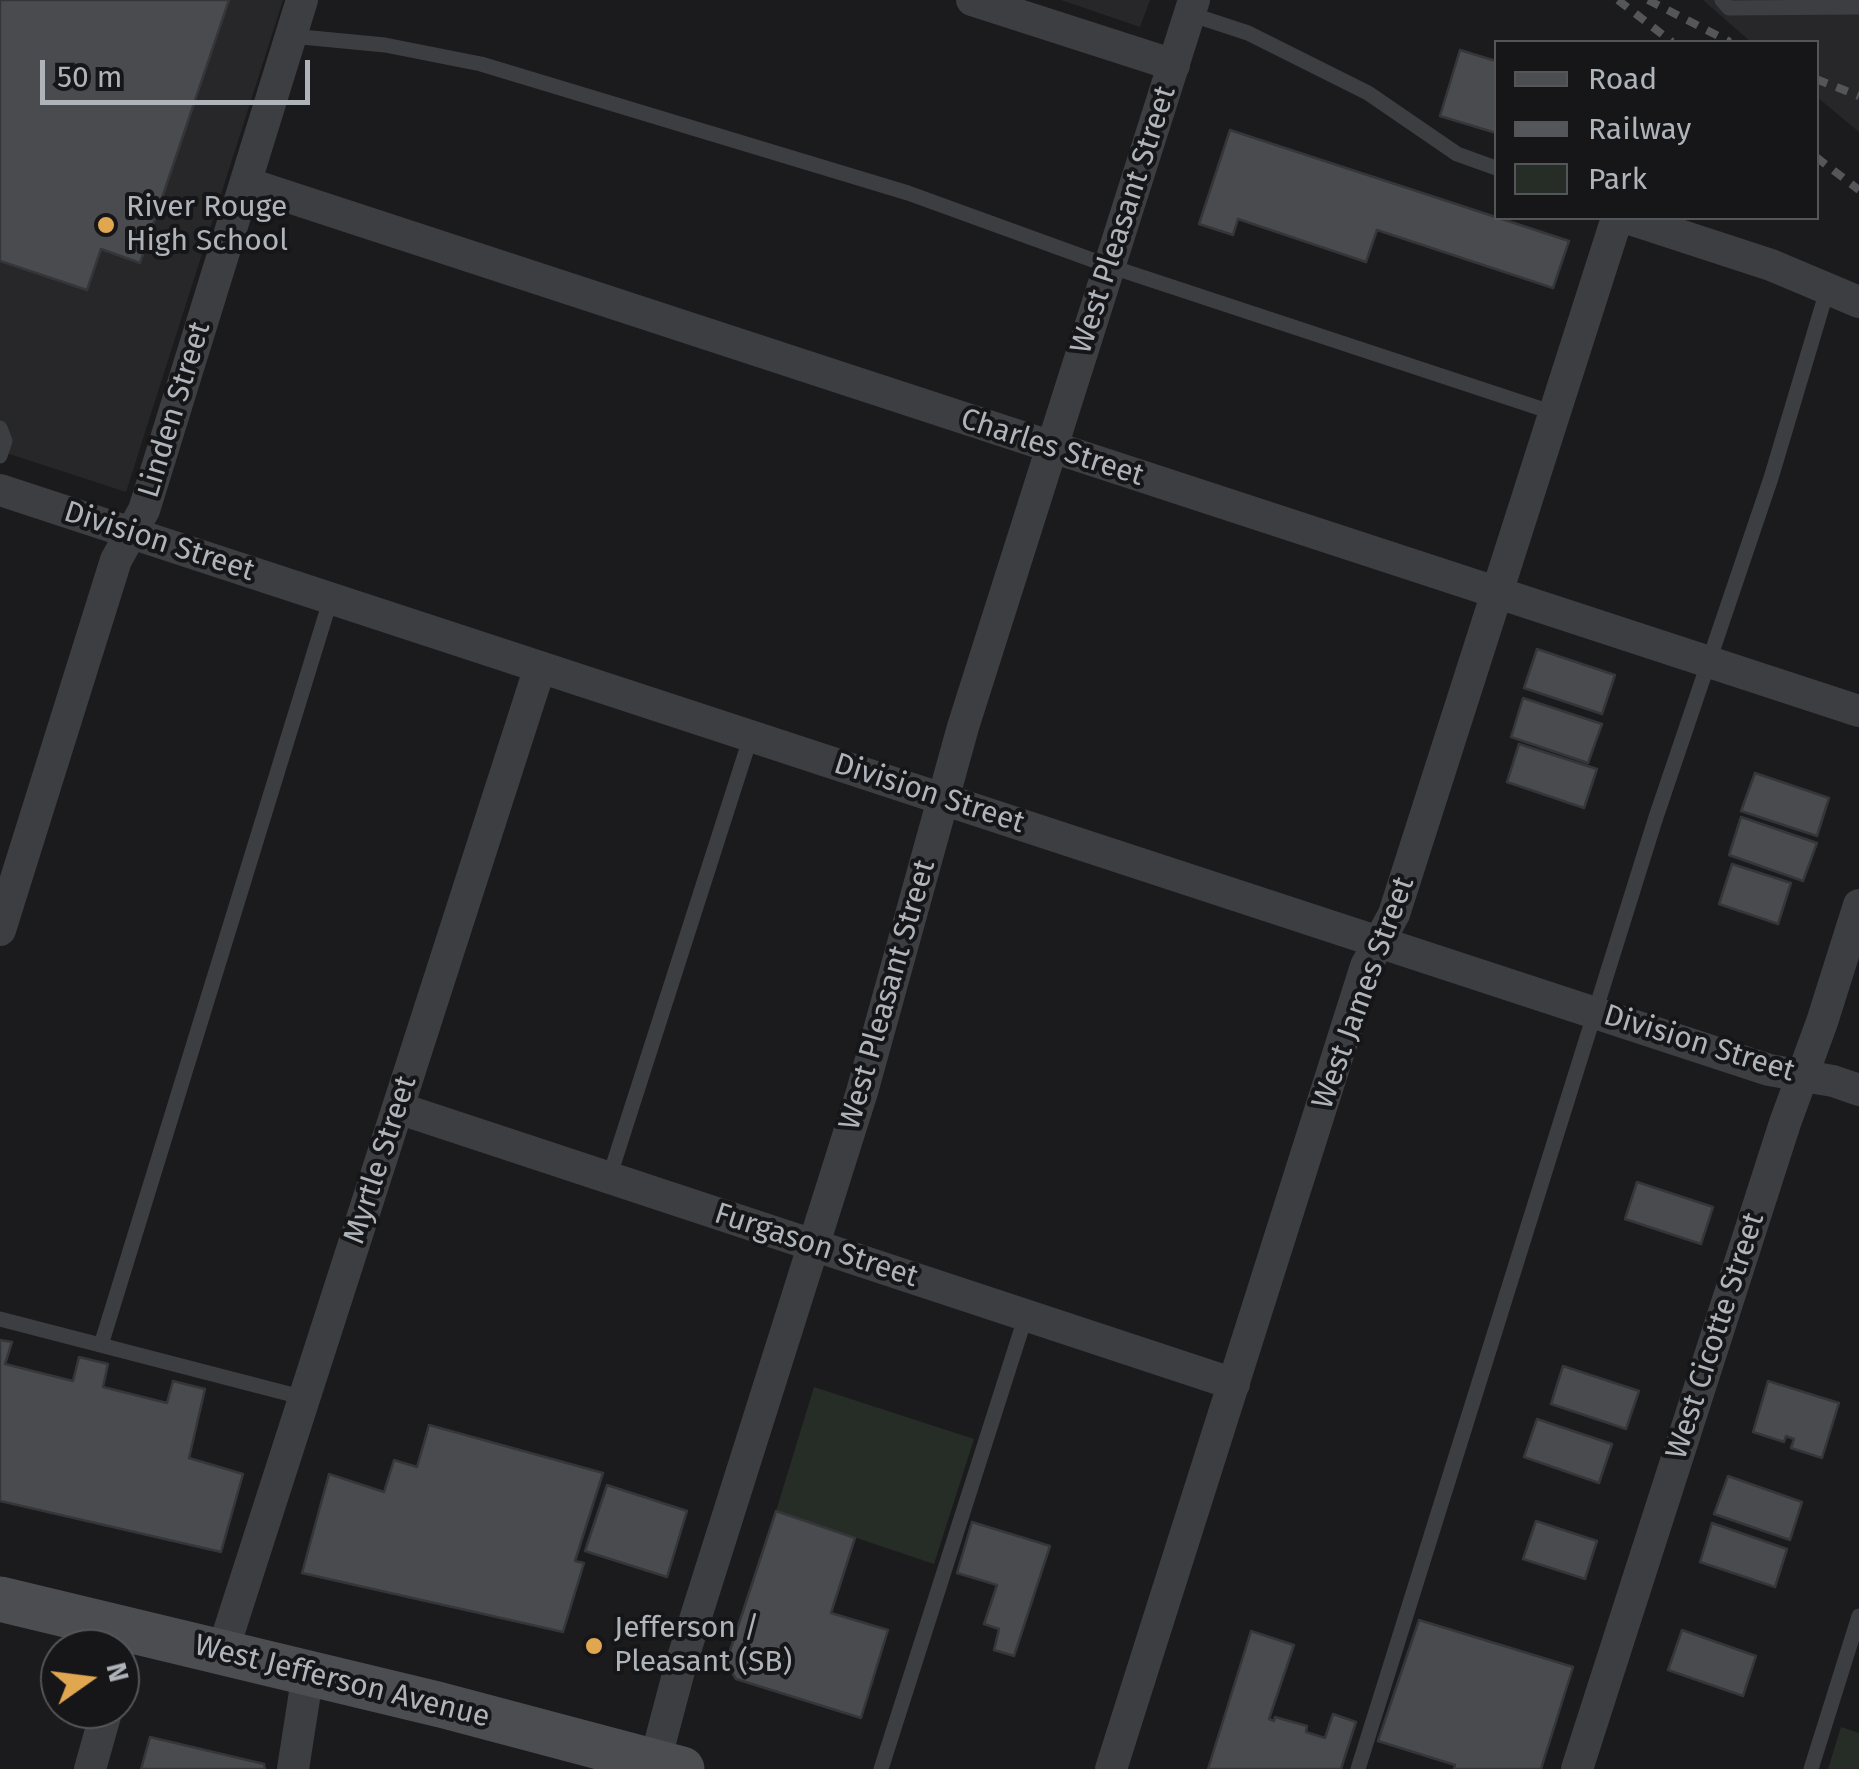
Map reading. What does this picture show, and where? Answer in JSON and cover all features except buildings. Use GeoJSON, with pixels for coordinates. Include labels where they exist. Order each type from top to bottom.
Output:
{"type":"FeatureCollection","features":[{"type":"Feature","properties":{"kind":"main road","name":"West Jefferson Avenue"},"geometry":{"type":"LineString","coordinates":[[0,1599],[81,1629]]}},
{"type":"Feature","properties":{"kind":"main road","name":"West Jefferson Avenue"},"geometry":{"type":"LineString","coordinates":[[140,1646],[222,1652],[664,1767]]}},
{"type":"Feature","properties":{"kind":"street","name":"Linden Street"},"geometry":{"type":"LineString","coordinates":[[0,930],[116,560],[144,510],[302,0]]}},
{"type":"Feature","properties":{"kind":"street"},"geometry":{"type":"LineString","coordinates":[[972,0],[1174,65]]}},
{"type":"Feature","properties":{"kind":"street","name":"West Pleasant Street"},"geometry":{"type":"LineString","coordinates":[[664,1767],[680,1666],[862,1092],[943,798],[1051,448],[1192,7]]}},
{"type":"Feature","properties":{"kind":"street","name":"Charles Street"},"geometry":{"type":"LineString","coordinates":[[246,183],[1859,711]]}},
{"type":"Feature","properties":{"kind":"street","name":"West James Street"},"geometry":{"type":"LineString","coordinates":[[1112,1769],[1366,966],[1394,914],[1554,413],[1629,220]]}},
{"type":"Feature","properties":{"kind":"street"},"geometry":{"type":"LineString","coordinates":[[1636,220],[1772,264],[1859,302]]}},
{"type":"Feature","properties":{"kind":"street","name":"Division Street"},"geometry":{"type":"LineString","coordinates":[[0,490],[1768,1070],[1859,1090]]}},
{"type":"Feature","properties":{"kind":"street","name":"Myrtle Street"},"geometry":{"type":"LineString","coordinates":[[222,1652],[540,667]]}},
{"type":"Feature","properties":{"kind":"street","name":"West Cicotte Street"},"geometry":{"type":"LineString","coordinates":[[1577,1769],[1859,905]]}},
{"type":"Feature","properties":{"kind":"street","name":"Furgason Street"},"geometry":{"type":"LineString","coordinates":[[398,1108],[1234,1384]]}},
{"type":"Feature","properties":{"kind":"street"},"geometry":{"type":"LineString","coordinates":[[293,1769],[308,1673]]}},
{"type":"Feature","properties":{"kind":"street"},"geometry":{"type":"LineString","coordinates":[[90,1769],[101,1729]]}},
{"type":"Feature","properties":{"kind":"lane"},"geometry":{"type":"LineString","coordinates":[[1722,0],[1728,8],[1859,7]]}},
{"type":"Feature","properties":{"kind":"lane"},"geometry":{"type":"LineString","coordinates":[[1192,7],[1368,93],[1457,154],[1494,167]]}},
{"type":"Feature","properties":{"kind":"lane"},"geometry":{"type":"LineString","coordinates":[[291,36],[386,44],[482,64],[908,193],[1109,266],[1554,413]]}},
{"type":"Feature","properties":{"kind":"lane"},"geometry":{"type":"LineString","coordinates":[[1358,1769],[1596,1013],[1771,478],[1828,287]]}},
{"type":"Feature","properties":{"kind":"lane"},"geometry":{"type":"LineString","coordinates":[[0,428],[5,441],[0,456]]}},
{"type":"Feature","properties":{"kind":"lane"},"geometry":{"type":"LineString","coordinates":[[101,1345],[332,598]]}},
{"type":"Feature","properties":{"kind":"lane"},"geometry":{"type":"LineString","coordinates":[[609,1178],[751,736]]}},
{"type":"Feature","properties":{"kind":"lane"},"geometry":{"type":"LineString","coordinates":[[881,1769],[1026,1315]]}},
{"type":"Feature","properties":{"kind":"lane"},"geometry":{"type":"LineString","coordinates":[[0,1319],[305,1398]]}},
{"type":"Feature","properties":{"kind":"lane"},"geometry":{"type":"LineString","coordinates":[[1811,1769],[1859,1616]]}},
{"type":"Feature","properties":{"kind":"shaded area","name":"River Rouge High School"},"geometry":{"type":"Polygon","coordinates":[[[0,0],[283,0],[126,492],[0,451],[0,0]]]}},
{"type":"Feature","properties":{"kind":"shaded area"},"geometry":{"type":"Polygon","coordinates":[[[1061,0],[1150,0],[1140,27],[1061,0]]]}},
{"type":"Feature","properties":{"kind":"shaded area"},"geometry":{"type":"Polygon","coordinates":[[[1703,0],[1859,0],[1859,132],[1819,99],[1819,40],[1749,40],[1703,0]]]}},
{"type":"Feature","properties":{"kind":"green space"},"geometry":{"type":"Polygon","coordinates":[[[814,1387],[974,1439],[934,1564],[776,1511],[814,1387]]]}},
{"type":"Feature","properties":{"kind":"green space"},"geometry":{"type":"Polygon","coordinates":[[[1841,1727],[1859,1733],[1859,1769],[1828,1769],[1841,1727]]]}},
{"type":"Feature","properties":{"kind":"railway"},"geometry":{"type":"LineString","coordinates":[[1618,0],[1669,40]]}},
{"type":"Feature","properties":{"kind":"railway"},"geometry":{"type":"LineString","coordinates":[[1648,0],[1726,40]]}},
{"type":"Feature","properties":{"kind":"railway"},"geometry":{"type":"LineString","coordinates":[[1819,80],[1859,96]]}},
{"type":"Feature","properties":{"kind":"railway"},"geometry":{"type":"LineString","coordinates":[[1819,159],[1859,190]]}},
{"type":"Feature","properties":{"kind":"place","name":"River Rouge High School"},"geometry":{"type":"Point","coordinates":[106,225]}},
{"type":"Feature","properties":{"kind":"place","name":"Jefferson / Pleasant (SB)"},"geometry":{"type":"Point","coordinates":[594,1646]}}]}
